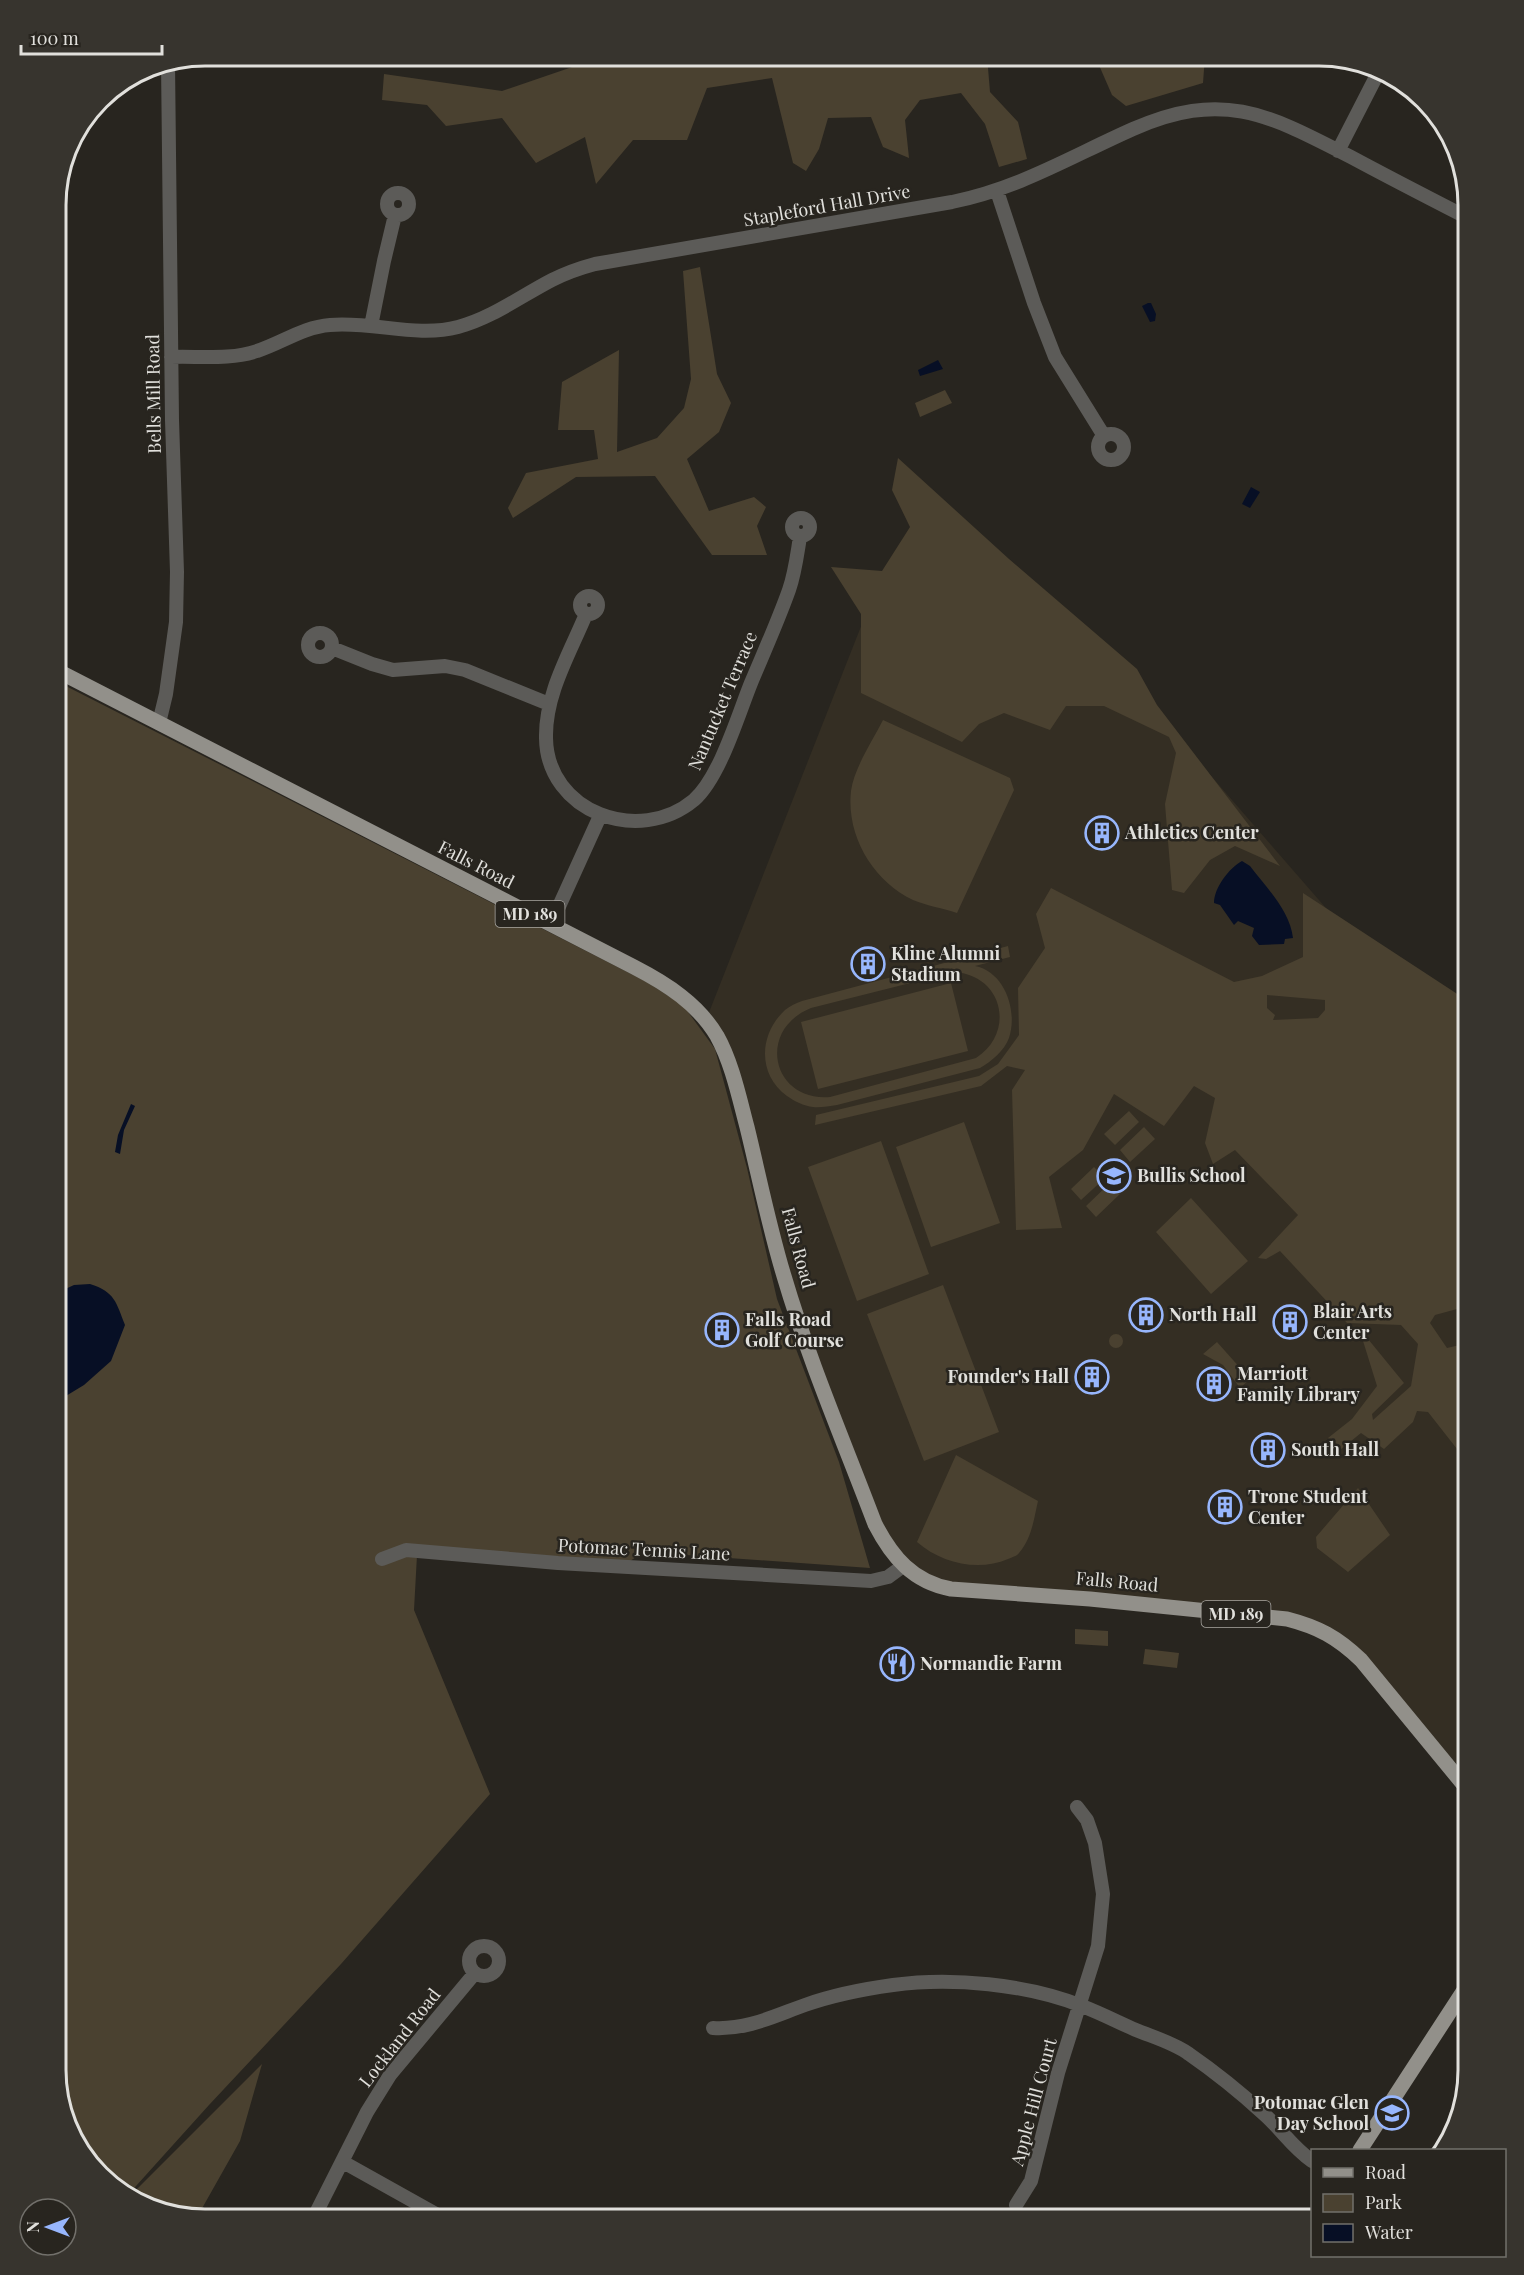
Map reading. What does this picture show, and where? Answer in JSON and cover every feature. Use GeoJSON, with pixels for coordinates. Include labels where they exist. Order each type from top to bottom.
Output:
{"type":"FeatureCollection","features":[{"type":"Feature","properties":{"kind":"main road","name":"Falls Road"},"geometry":{"type":"LineString","coordinates":[[66,675],[551,924],[673,989],[692,1004],[717,1037],[726,1055],[740,1101],[783,1275],[801,1331],[875,1524],[885,1544],[903,1566],[932,1584],[951,1589],[1090,1599],[1287,1619],[1311,1625],[1341,1641],[1361,1660],[1458,1778]]}},
{"type":"Feature","properties":{"kind":"main road"},"geometry":{"type":"LineString","coordinates":[[1361,2149],[1458,1999]]}},
{"type":"Feature","properties":{"kind":"street","name":"Bells Mill Road"},"geometry":{"type":"LineString","coordinates":[[159,723],[166,694],[176,622],[177,561],[165,72]]}},
{"type":"Feature","properties":{"kind":"street"},"geometry":{"type":"LineString","coordinates":[[1338,151],[1375,78]]}},
{"type":"Feature","properties":{"kind":"street","name":"Stapleford Hall Drive"},"geometry":{"type":"LineString","coordinates":[[171,357],[244,354],[259,351],[296,333],[317,327],[351,324],[417,331],[458,327],[492,314],[554,279],[595,264],[952,202],[997,191],[1046,172],[1132,129],[1167,116],[1190,111],[1230,110],[1267,117],[1458,213]]}},
{"type":"Feature","properties":{"kind":"street"},"geometry":{"type":"LineString","coordinates":[[997,191],[1034,303],[1055,357],[1104,436]]}},
{"type":"Feature","properties":{"kind":"street"},"geometry":{"type":"LineString","coordinates":[[371,326],[395,215]]}},
{"type":"Feature","properties":{"kind":"street","name":"Nantucket Terrace"},"geometry":{"type":"LineString","coordinates":[[586,614],[549,704],[546,740],[548,756],[556,776],[575,798],[600,816],[634,821],[667,816],[693,801],[708,784],[722,755],[789,590],[800,537]]}},
{"type":"Feature","properties":{"kind":"street"},"geometry":{"type":"LineString","coordinates":[[332,648],[393,670],[445,666],[465,670],[549,704]]}},
{"type":"Feature","properties":{"kind":"street"},"geometry":{"type":"LineString","coordinates":[[551,924],[600,816]]}},
{"type":"Feature","properties":{"kind":"street","name":"Potomac Tennis Lane"},"geometry":{"type":"LineString","coordinates":[[382,1558],[406,1550],[558,1563],[871,1581],[888,1576],[903,1566]]}},
{"type":"Feature","properties":{"kind":"street","name":"Apple Hill Court"},"geometry":{"type":"LineString","coordinates":[[1016,2205],[1031,2181],[1058,2073],[1098,1946],[1103,1894],[1095,1843],[1087,1820],[1077,1807]]}},
{"type":"Feature","properties":{"kind":"street","name":"Lockland Road"},"geometry":{"type":"LineString","coordinates":[[318,2209],[367,2112],[390,2075],[475,1973]]}},
{"type":"Feature","properties":{"kind":"street"},"geometry":{"type":"LineString","coordinates":[[713,2028],[730,2029],[755,2025],[807,2004],[850,1992],[894,1985],[929,1982],[1004,1987],[1081,2005],[1187,2053],[1265,2114],[1297,2151],[1311,2160]]}},
{"type":"Feature","properties":{"kind":"street"},"geometry":{"type":"LineString","coordinates":[[343,2162],[427,2209]]}},
{"type":"Feature","properties":{"kind":"shaded area","name":"Bullis School"},"geometry":{"type":"Polygon","coordinates":[[[871,601],[1152,708],[1359,946],[1458,1003],[1458,1765],[1361,1660],[1311,1625],[951,1589],[895,1558],[801,1331],[740,1101],[706,1020],[871,601]]]}},
{"type":"Feature","properties":{"kind":"green space"},"geometry":{"type":"Polygon","coordinates":[[[575,66],[988,66],[990,92],[1018,122],[1027,159],[999,167],[985,124],[961,93],[920,100],[905,120],[909,158],[883,147],[871,117],[828,118],[819,149],[806,171],[793,163],[772,78],[707,88],[687,140],[633,140],[596,184],[585,137],[536,163],[502,118],[446,126],[427,105],[382,100],[384,74],[502,91],[575,66]]]}},
{"type":"Feature","properties":{"kind":"green space"},"geometry":{"type":"Polygon","coordinates":[[[1099,66],[1204,66],[1203,83],[1126,106],[1112,95],[1099,66]]]}},
{"type":"Feature","properties":{"kind":"green space"},"geometry":{"type":"Polygon","coordinates":[[[700,267],[717,374],[731,403],[719,432],[687,459],[709,511],[754,497],[766,507],[757,526],[767,555],[712,555],[655,476],[576,477],[513,518],[508,508],[526,473],[598,459],[594,430],[558,430],[562,382],[619,350],[617,452],[657,438],[684,408],[691,379],[683,271],[700,267]]]}},
{"type":"Feature","properties":{"kind":"green space"},"geometry":{"type":"Polygon","coordinates":[[[945,390],[952,403],[920,417],[915,403],[945,390]]]}},
{"type":"Feature","properties":{"kind":"green space"},"geometry":{"type":"Polygon","coordinates":[[[898,458],[1009,559],[1137,669],[1157,705],[1280,866],[1235,846],[1210,860],[1184,893],[1172,890],[1165,804],[1176,753],[1169,737],[1104,706],[1066,706],[1050,730],[1004,713],[979,724],[962,742],[861,693],[861,614],[831,567],[882,571],[910,527],[892,490],[898,458]]]}},
{"type":"Feature","properties":{"kind":"green space","name":"Falls Road Golf Course"},"geometry":{"type":"Polygon","coordinates":[[[66,686],[645,981],[683,1005],[715,1049],[747,1168],[777,1299],[839,1462],[870,1568],[644,1552],[616,1570],[417,1555],[414,1610],[490,1794],[341,1964],[133,2189],[113,2174],[89,2147],[77,2123],[67,2088],[66,686]]]}},
{"type":"Feature","properties":{"kind":"green space"},"geometry":{"type":"Polygon","coordinates":[[[883,720],[1010,778],[1014,790],[957,913],[918,902],[899,892],[874,869],[858,840],[853,824],[851,791],[860,764],[883,720]]]}},
{"type":"Feature","properties":{"kind":"green space"},"geometry":{"type":"Polygon","coordinates":[[[1051,888],[1234,982],[1262,976],[1303,957],[1303,893],[1458,994],[1458,1309],[1435,1315],[1430,1323],[1447,1348],[1458,1345],[1458,1450],[1428,1412],[1417,1411],[1413,1422],[1384,1449],[1361,1433],[1340,1450],[1328,1438],[1352,1419],[1377,1386],[1359,1328],[1404,1383],[1372,1414],[1373,1420],[1411,1386],[1418,1344],[1401,1325],[1347,1323],[1280,1251],[1266,1259],[1258,1258],[1298,1215],[1235,1150],[1213,1164],[1205,1143],[1215,1098],[1194,1086],[1164,1126],[1114,1094],[1083,1150],[1049,1177],[1062,1228],[1016,1230],[1012,1090],[1025,1070],[1007,1066],[981,1086],[815,1125],[816,1115],[979,1076],[998,1064],[1019,1035],[1018,988],[1045,948],[1036,914],[1051,888]],[[1267,995],[1267,1008],[1275,1015],[1273,1020],[1318,1018],[1325,1010],[1325,1000],[1267,995]]]}},
{"type":"Feature","properties":{"kind":"green space"},"geometry":{"type":"Polygon","coordinates":[[[1008,946],[1010,957],[975,966],[994,976],[1001,984],[1007,994],[1012,1016],[1007,1043],[997,1055],[980,1068],[837,1105],[816,1107],[803,1104],[787,1096],[777,1087],[770,1077],[765,1054],[766,1042],[776,1020],[787,1009],[802,1001],[1008,946]],[[954,972],[811,1008],[794,1018],[783,1032],[778,1047],[778,1063],[784,1077],[795,1088],[810,1096],[830,1097],[976,1058],[989,1047],[1000,1020],[993,994],[984,983],[971,975],[954,972]]]}},
{"type":"Feature","properties":{"kind":"green space"},"geometry":{"type":"Polygon","coordinates":[[[951,983],[968,1051],[818,1089],[801,1022],[951,983]]]}},
{"type":"Feature","properties":{"kind":"green space"},"geometry":{"type":"Polygon","coordinates":[[[1129,1111],[1139,1122],[1115,1145],[1104,1134],[1129,1111]]]}},
{"type":"Feature","properties":{"kind":"green space"},"geometry":{"type":"Polygon","coordinates":[[[964,1122],[1000,1223],[931,1247],[896,1147],[964,1122]]]}},
{"type":"Feature","properties":{"kind":"green space"},"geometry":{"type":"Polygon","coordinates":[[[1144,1127],[1155,1139],[1130,1162],[1120,1150],[1144,1127]]]}},
{"type":"Feature","properties":{"kind":"green space"},"geometry":{"type":"Polygon","coordinates":[[[881,1141],[929,1274],[857,1301],[808,1167],[881,1141]]]}},
{"type":"Feature","properties":{"kind":"green space"},"geometry":{"type":"Polygon","coordinates":[[[1094,1167],[1105,1178],[1081,1200],[1071,1189],[1094,1167]]]}},
{"type":"Feature","properties":{"kind":"green space"},"geometry":{"type":"Polygon","coordinates":[[[1110,1183],[1120,1194],[1096,1217],[1086,1206],[1110,1183]]]}},
{"type":"Feature","properties":{"kind":"green space"},"geometry":{"type":"Polygon","coordinates":[[[1191,1198],[1248,1261],[1211,1294],[1156,1232],[1191,1198]]]}},
{"type":"Feature","properties":{"kind":"green space"},"geometry":{"type":"Polygon","coordinates":[[[943,1285],[999,1432],[924,1461],[867,1314],[943,1285]]]}},
{"type":"Feature","properties":{"kind":"green space"},"geometry":{"type":"Polygon","coordinates":[[[1116,1334],[1121,1336],[1123,1341],[1121,1346],[1116,1348],[1111,1346],[1109,1341],[1111,1336],[1116,1334]]]}},
{"type":"Feature","properties":{"kind":"green space"},"geometry":{"type":"Polygon","coordinates":[[[1217,1342],[1250,1379],[1240,1388],[1223,1365],[1203,1354],[1217,1342]]]}},
{"type":"Feature","properties":{"kind":"green space"},"geometry":{"type":"Polygon","coordinates":[[[956,1455],[1038,1501],[1030,1534],[1017,1555],[996,1563],[972,1565],[948,1560],[917,1542],[956,1455]]]}},
{"type":"Feature","properties":{"kind":"green space"},"geometry":{"type":"Polygon","coordinates":[[[1358,1488],[1390,1535],[1348,1572],[1317,1548],[1316,1537],[1358,1488]]]}},
{"type":"Feature","properties":{"kind":"green space"},"geometry":{"type":"Polygon","coordinates":[[[1075,1629],[1108,1631],[1108,1646],[1075,1644],[1075,1629]]]}},
{"type":"Feature","properties":{"kind":"green space"},"geometry":{"type":"Polygon","coordinates":[[[1145,1649],[1179,1653],[1177,1668],[1143,1664],[1145,1649]]]}},
{"type":"Feature","properties":{"kind":"green space"},"geometry":{"type":"Polygon","coordinates":[[[262,2064],[240,2141],[202,2209],[160,2202],[136,2190],[262,2064]]]}},
{"type":"Feature","properties":{"kind":"water"},"geometry":{"type":"Polygon","coordinates":[[[1151,303],[1156,314],[1155,321],[1150,322],[1142,306],[1151,303]]]}},
{"type":"Feature","properties":{"kind":"water"},"geometry":{"type":"Polygon","coordinates":[[[938,360],[943,369],[920,376],[918,370],[938,360]]]}},
{"type":"Feature","properties":{"kind":"water"},"geometry":{"type":"Polygon","coordinates":[[[1251,487],[1260,492],[1250,508],[1242,504],[1251,487]]]}},
{"type":"Feature","properties":{"kind":"water"},"geometry":{"type":"Polygon","coordinates":[[[1242,861],[1250,866],[1270,891],[1287,918],[1293,938],[1285,939],[1284,944],[1259,945],[1252,936],[1254,928],[1238,921],[1234,925],[1220,905],[1214,903],[1223,879],[1242,861]]]}},
{"type":"Feature","properties":{"kind":"water"},"geometry":{"type":"Polygon","coordinates":[[[131,1104],[135,1106],[124,1130],[120,1154],[115,1152],[118,1135],[131,1104]]]}},
{"type":"Feature","properties":{"kind":"water"},"geometry":{"type":"Polygon","coordinates":[[[90,1284],[110,1294],[125,1325],[111,1361],[84,1385],[66,1396],[66,1289],[74,1285],[90,1284]]]}},
{"type":"Feature","properties":{"kind":"place","name":"Athletics Center"},"geometry":{"type":"Point","coordinates":[1102,833]}},
{"type":"Feature","properties":{"kind":"place","name":"Kline Alumni Stadium"},"geometry":{"type":"Point","coordinates":[868,964]}},
{"type":"Feature","properties":{"kind":"place","name":"Bullis School"},"geometry":{"type":"Point","coordinates":[1114,1176]}},
{"type":"Feature","properties":{"kind":"place","name":"North Hall"},"geometry":{"type":"Point","coordinates":[1146,1315]}},
{"type":"Feature","properties":{"kind":"place","name":"Blair Arts Center"},"geometry":{"type":"Point","coordinates":[1290,1322]}},
{"type":"Feature","properties":{"kind":"place","name":"Falls Road Golf Course"},"geometry":{"type":"Point","coordinates":[722,1330]}},
{"type":"Feature","properties":{"kind":"place","name":"Founder's Hall"},"geometry":{"type":"Point","coordinates":[1092,1377]}},
{"type":"Feature","properties":{"kind":"place","name":"Marriott Family Library"},"geometry":{"type":"Point","coordinates":[1214,1384]}},
{"type":"Feature","properties":{"kind":"place","name":"South Hall"},"geometry":{"type":"Point","coordinates":[1268,1450]}},
{"type":"Feature","properties":{"kind":"place","name":"Trone Student Center"},"geometry":{"type":"Point","coordinates":[1225,1507]}},
{"type":"Feature","properties":{"kind":"place","name":"Normandie Farm"},"geometry":{"type":"Point","coordinates":[897,1664]}},
{"type":"Feature","properties":{"kind":"place","name":"Potomac Glen Day School"},"geometry":{"type":"Point","coordinates":[1392,2113]}}]}
